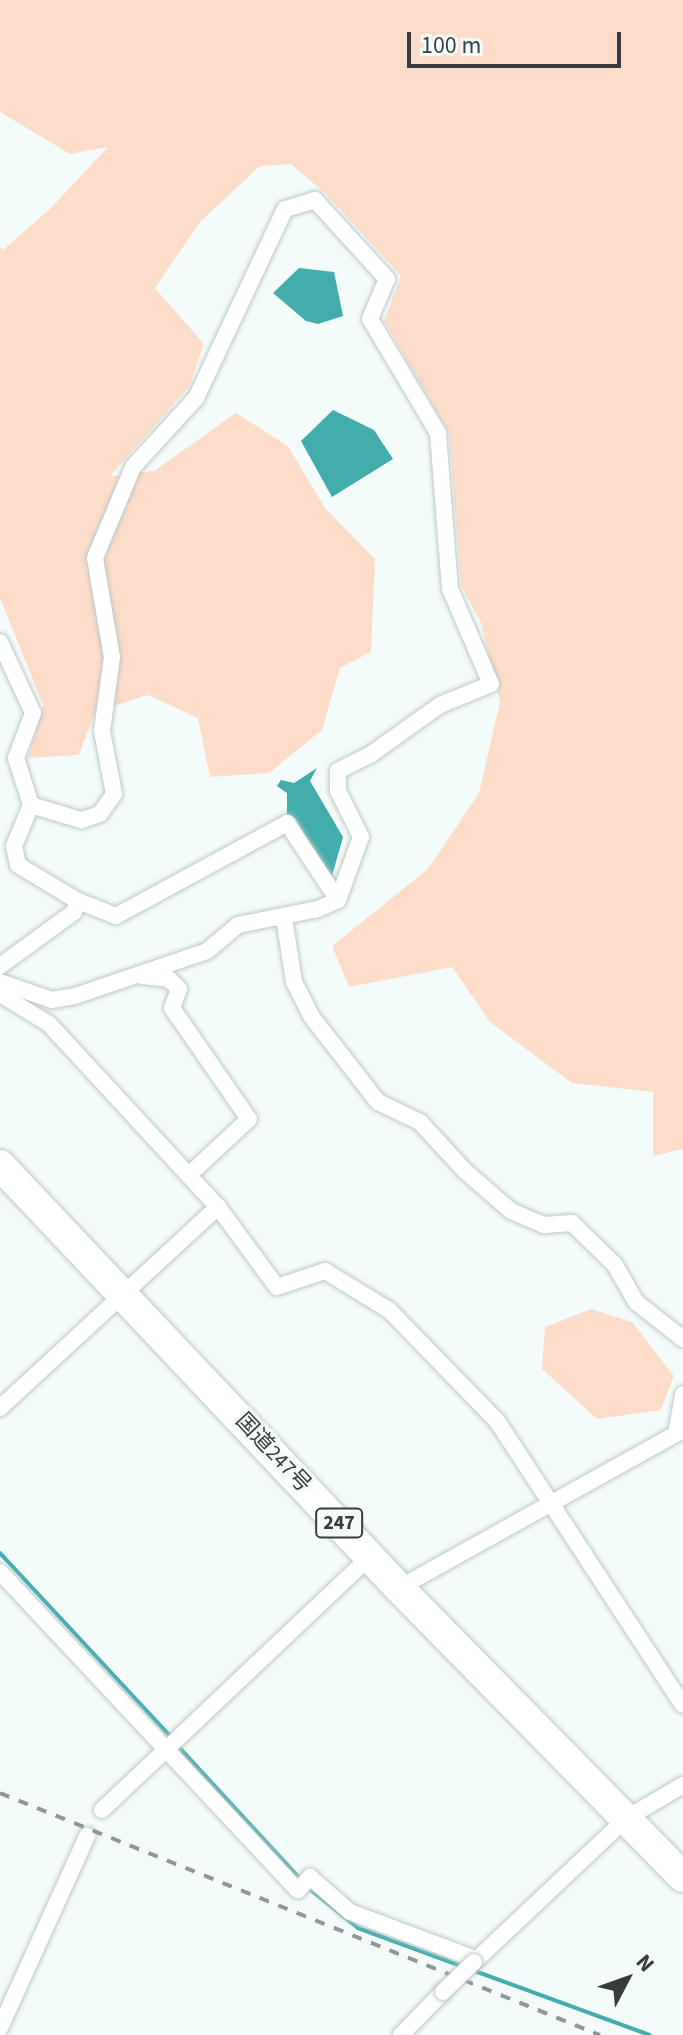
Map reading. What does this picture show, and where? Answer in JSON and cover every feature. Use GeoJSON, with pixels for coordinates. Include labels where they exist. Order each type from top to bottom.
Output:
{"type":"FeatureCollection","features":[{"type":"Feature","properties":{"kind":"highway","name":"国道247号"},"geometry":{"type":"LineString","coordinates":[[0,1165],[399,1588],[683,1877]]}},
{"type":"Feature","properties":{"kind":"street"},"geometry":{"type":"LineString","coordinates":[[31,805],[81,820],[100,814],[114,794],[102,731],[112,657],[95,558],[133,467],[196,398],[285,209],[315,200],[387,279],[370,319],[438,433],[450,589],[491,684],[440,705],[370,755],[338,771],[338,791],[361,837],[338,900]]}},
{"type":"Feature","properties":{"kind":"street"},"geometry":{"type":"LineString","coordinates":[[0,642],[33,713],[16,758],[31,805],[14,846],[18,865],[78,901],[116,916],[287,823],[338,900]]}},
{"type":"Feature","properties":{"kind":"street"},"geometry":{"type":"LineString","coordinates":[[0,982],[52,1000],[136,976],[207,951],[238,925],[284,918],[338,900]]}},
{"type":"Feature","properties":{"kind":"street"},"geometry":{"type":"LineString","coordinates":[[0,966],[74,912],[78,901]]}},
{"type":"Feature","properties":{"kind":"street"},"geometry":{"type":"LineString","coordinates":[[284,918],[294,982],[311,1016],[378,1102],[420,1122],[465,1171],[511,1211],[544,1225],[572,1223],[615,1265],[636,1302],[683,1339]]}},
{"type":"Feature","properties":{"kind":"street"},"geometry":{"type":"LineString","coordinates":[[136,976],[169,979],[179,989],[172,1008],[249,1119],[189,1175]]}},
{"type":"Feature","properties":{"kind":"street"},"geometry":{"type":"LineString","coordinates":[[0,994],[49,1024],[218,1207],[277,1287],[325,1271],[389,1310],[497,1421],[683,1705]]}},
{"type":"Feature","properties":{"kind":"street"},"geometry":{"type":"LineString","coordinates":[[0,1408],[122,1292],[218,1207]]}},
{"type":"Feature","properties":{"kind":"street"},"geometry":{"type":"LineString","coordinates":[[399,1588],[680,1429],[683,1395]]}},
{"type":"Feature","properties":{"kind":"street"},"geometry":{"type":"LineString","coordinates":[[102,1810],[370,1557]]}},
{"type":"Feature","properties":{"kind":"street"},"geometry":{"type":"LineString","coordinates":[[0,1572],[298,1890],[310,1877],[350,1912],[475,1961]]}},
{"type":"Feature","properties":{"kind":"street"},"geometry":{"type":"LineString","coordinates":[[401,2035],[627,1818],[683,1785]]}},
{"type":"Feature","properties":{"kind":"street"},"geometry":{"type":"LineString","coordinates":[[0,2028],[87,1836]]}},
{"type":"Feature","properties":{"kind":"shaded area"},"geometry":{"type":"Polygon","coordinates":[[[0,0],[683,0],[683,1149],[653,1156],[653,1092],[572,1083],[490,1022],[452,967],[349,987],[332,946],[428,869],[479,793],[500,702],[481,623],[461,585],[449,433],[384,321],[401,276],[325,193],[291,164],[260,166],[200,222],[155,288],[204,344],[189,387],[110,476],[154,471],[236,413],[288,446],[325,508],[375,559],[371,652],[340,668],[322,730],[269,773],[210,777],[198,718],[148,695],[95,712],[79,755],[28,758],[43,705],[0,598],[0,247],[3,250],[50,209],[108,147],[70,154],[0,112],[0,0]]]}},
{"type":"Feature","properties":{"kind":"shaded area"},"geometry":{"type":"Polygon","coordinates":[[[591,1309],[632,1322],[674,1376],[661,1410],[597,1419],[542,1369],[545,1327],[591,1309]]]}},
{"type":"Feature","properties":{"kind":"water"},"geometry":{"type":"Polygon","coordinates":[[[299,268],[334,272],[343,316],[318,324],[306,321],[273,293],[299,268]]]}},
{"type":"Feature","properties":{"kind":"water"},"geometry":{"type":"Polygon","coordinates":[[[333,410],[374,430],[393,459],[332,497],[301,441],[333,410]]]}},
{"type":"Feature","properties":{"kind":"water"},"geometry":{"type":"Polygon","coordinates":[[[317,768],[310,781],[343,837],[330,883],[295,818],[287,815],[287,793],[277,786],[281,780],[294,783],[317,768]]]}},
{"type":"Feature","properties":{"kind":"waterway"},"geometry":{"type":"LineString","coordinates":[[0,1553],[172,1738]]}},
{"type":"Feature","properties":{"kind":"waterway"},"geometry":{"type":"LineString","coordinates":[[177,1745],[301,1880]]}},
{"type":"Feature","properties":{"kind":"waterway"},"geometry":{"type":"LineString","coordinates":[[307,1887],[358,1928],[464,1967]]}},
{"type":"Feature","properties":{"kind":"waterway"},"geometry":{"type":"LineString","coordinates":[[472,1970],[650,2035]]}},
{"type":"Feature","properties":{"kind":"railway"},"geometry":{"type":"LineString","coordinates":[[0,1793],[600,2035]]}}]}
